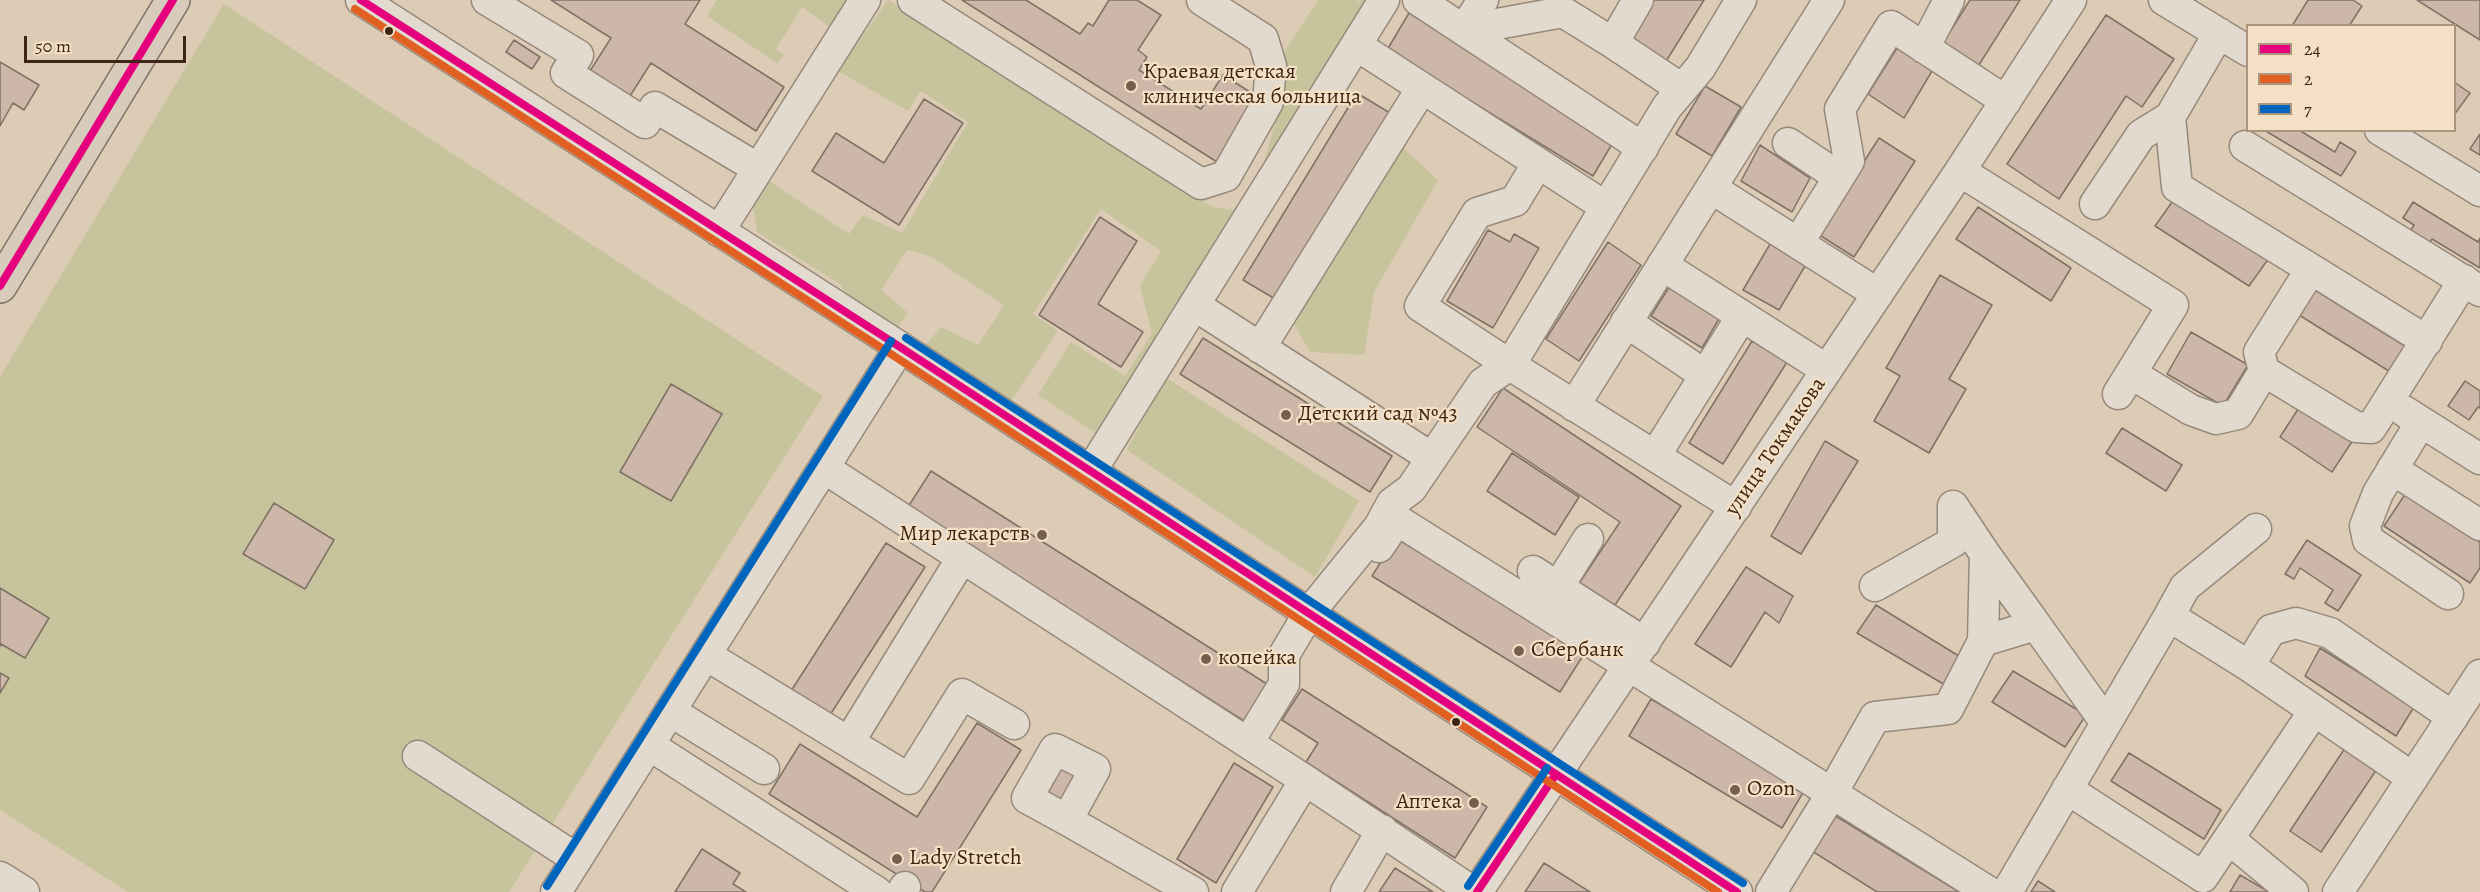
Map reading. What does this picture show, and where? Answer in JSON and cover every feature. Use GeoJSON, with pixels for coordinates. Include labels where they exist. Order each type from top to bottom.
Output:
{"type":"FeatureCollection","features":[{"type":"Feature","properties":{"kind":"main road"},"geometry":{"type":"LineString","coordinates":[[0,286],[173,0]]}},
{"type":"Feature","properties":{"kind":"street"},"geometry":{"type":"LineString","coordinates":[[361,0],[900,347],[1737,892]]}},
{"type":"Feature","properties":{"kind":"street"},"geometry":{"type":"LineString","coordinates":[[487,0],[578,55],[566,73],[645,123],[655,106],[757,168]]}},
{"type":"Feature","properties":{"kind":"street"},"geometry":{"type":"LineString","coordinates":[[719,231],[865,0]]}},
{"type":"Feature","properties":{"kind":"street"},"geometry":{"type":"LineString","coordinates":[[913,0],[1201,184],[1226,176],[1268,102],[1271,66],[1263,39],[1202,0]]}},
{"type":"Feature","properties":{"kind":"street"},"geometry":{"type":"LineString","coordinates":[[1091,471],[1384,0]]}},
{"type":"Feature","properties":{"kind":"street"},"geometry":{"type":"LineString","coordinates":[[1418,0],[1643,148]]}},
{"type":"Feature","properties":{"kind":"street"},"geometry":{"type":"LineString","coordinates":[[1464,30],[1483,0]]}},
{"type":"Feature","properties":{"kind":"street"},"geometry":{"type":"LineString","coordinates":[[1613,43],[1638,0]]}},
{"type":"Feature","properties":{"kind":"street"},"geometry":{"type":"LineString","coordinates":[[1318,619],[1392,503],[1411,489],[1484,383],[1510,365],[1667,107],[1700,68],[1741,0]]}},
{"type":"Feature","properties":{"kind":"street"},"geometry":{"type":"LineString","coordinates":[[1574,406],[1829,0]]}},
{"type":"Feature","properties":{"kind":"street"},"geometry":{"type":"LineString","coordinates":[[1924,48],[1949,0]]}},
{"type":"Feature","properties":{"kind":"street","name":"улица Токмакова"},"geometry":{"type":"LineString","coordinates":[[1475,892],[1736,507],[2071,0]]}},
{"type":"Feature","properties":{"kind":"street"},"geometry":{"type":"LineString","coordinates":[[2164,0],[2246,50]]}},
{"type":"Feature","properties":{"kind":"street"},"geometry":{"type":"LineString","coordinates":[[1464,30],[1566,6],[1613,43],[1682,89]]}},
{"type":"Feature","properties":{"kind":"street"},"geometry":{"type":"LineString","coordinates":[[1798,243],[1849,161],[1840,110],[1891,26],[2006,101]]}},
{"type":"Feature","properties":{"kind":"street"},"geometry":{"type":"LineString","coordinates":[[2095,204],[2141,135],[2170,117],[2219,33]]}},
{"type":"Feature","properties":{"kind":"street"},"geometry":{"type":"LineString","coordinates":[[1356,45],[1606,207]]}},
{"type":"Feature","properties":{"kind":"street"},"geometry":{"type":"LineString","coordinates":[[1260,348],[1422,88]]}},
{"type":"Feature","properties":{"kind":"street"},"geometry":{"type":"LineString","coordinates":[[2170,117],[2177,187],[2427,341]]}},
{"type":"Feature","properties":{"kind":"street"},"geometry":{"type":"LineString","coordinates":[[2383,132],[2480,191]]}},
{"type":"Feature","properties":{"kind":"street"},"geometry":{"type":"LineString","coordinates":[[1788,144],[1839,177]]}},
{"type":"Feature","properties":{"kind":"street"},"geometry":{"type":"LineString","coordinates":[[2245,146],[2472,285],[2427,341],[2372,428],[2356,427],[2264,371],[2259,352],[2311,269]]}},
{"type":"Feature","properties":{"kind":"street"},"geometry":{"type":"LineString","coordinates":[[1538,163],[1515,201],[1477,213],[1420,306],[1736,507]]}},
{"type":"Feature","properties":{"kind":"street"},"geometry":{"type":"LineString","coordinates":[[1960,171],[2173,305],[2125,384],[2216,419],[2238,414],[2264,371]]}},
{"type":"Feature","properties":{"kind":"street"},"geometry":{"type":"LineString","coordinates":[[1711,188],[1878,294]]}},
{"type":"Feature","properties":{"kind":"street"},"geometry":{"type":"LineString","coordinates":[[1662,265],[1827,370]]}},
{"type":"Feature","properties":{"kind":"street"},"geometry":{"type":"LineString","coordinates":[[1194,305],[1432,458]]}},
{"type":"Feature","properties":{"kind":"street"},"geometry":{"type":"LineString","coordinates":[[1655,456],[1742,316]]}},
{"type":"Feature","properties":{"kind":"street"},"geometry":{"type":"LineString","coordinates":[[1626,322],[1705,375]]}},
{"type":"Feature","properties":{"kind":"street"},"geometry":{"type":"LineString","coordinates":[[556,892],[900,347]]}},
{"type":"Feature","properties":{"kind":"street"},"geometry":{"type":"LineString","coordinates":[[2389,402],[2480,459]]}},
{"type":"Feature","properties":{"kind":"street"},"geometry":{"type":"LineString","coordinates":[[2421,422],[2378,493],[2365,526],[2368,540],[2448,594]]}},
{"type":"Feature","properties":{"kind":"street"},"geometry":{"type":"LineString","coordinates":[[824,468],[1475,892]]}},
{"type":"Feature","properties":{"kind":"street"},"geometry":{"type":"LineString","coordinates":[[2392,469],[2480,525]]}},
{"type":"Feature","properties":{"kind":"street"},"geometry":{"type":"LineString","coordinates":[[1400,497],[1520,569],[1558,587],[1637,654],[1832,794],[1989,892]]}},
{"type":"Feature","properties":{"kind":"street"},"geometry":{"type":"LineString","coordinates":[[1875,586],[1953,542],[1953,506],[2106,723]]}},
{"type":"Feature","properties":{"kind":"street"},"geometry":{"type":"LineString","coordinates":[[1248,743],[1284,684],[1284,656],[1318,619],[1397,520],[1637,654]]}},
{"type":"Feature","properties":{"kind":"street"},"geometry":{"type":"LineString","coordinates":[[2007,892],[2185,587],[2256,529]]}},
{"type":"Feature","properties":{"kind":"street"},"geometry":{"type":"LineString","coordinates":[[1558,587],[1588,539]]}},
{"type":"Feature","properties":{"kind":"street"},"geometry":{"type":"LineString","coordinates":[[1771,892],[1832,794],[1875,717],[1948,709],[1983,641],[1985,554]]}},
{"type":"Feature","properties":{"kind":"street"},"geometry":{"type":"LineString","coordinates":[[849,742],[962,558]]}},
{"type":"Feature","properties":{"kind":"street"},"geometry":{"type":"LineString","coordinates":[[2169,616],[2249,666],[2413,778]]}},
{"type":"Feature","properties":{"kind":"street"},"geometry":{"type":"LineString","coordinates":[[2249,666],[2271,630],[2296,623],[2330,633],[2453,717]]}},
{"type":"Feature","properties":{"kind":"street"},"geometry":{"type":"LineString","coordinates":[[1983,641],[2036,626]]}},
{"type":"Feature","properties":{"kind":"street"},"geometry":{"type":"LineString","coordinates":[[706,655],[909,779],[962,694],[1014,724]]}},
{"type":"Feature","properties":{"kind":"street"},"geometry":{"type":"LineString","coordinates":[[2338,892],[2480,675]]}},
{"type":"Feature","properties":{"kind":"street"},"geometry":{"type":"LineString","coordinates":[[670,711],[764,769]]}},
{"type":"Feature","properties":{"kind":"street"},"geometry":{"type":"LineString","coordinates":[[2067,789],[2203,878],[2314,711]]}},
{"type":"Feature","properties":{"kind":"street"},"geometry":{"type":"LineString","coordinates":[[649,745],[895,890]]}},
{"type":"Feature","properties":{"kind":"street"},"geometry":{"type":"LineString","coordinates":[[418,756],[577,859]]}},
{"type":"Feature","properties":{"kind":"street"},"geometry":{"type":"LineString","coordinates":[[1237,892],[1305,780]]}},
{"type":"Feature","properties":{"kind":"street"},"geometry":{"type":"LineString","coordinates":[[1067,819],[1193,892]]}},
{"type":"Feature","properties":{"kind":"street"},"geometry":{"type":"LineString","coordinates":[[1346,892],[1382,830]]}},
{"type":"Feature","properties":{"kind":"street"},"geometry":{"type":"LineString","coordinates":[[2229,839],[2293,892]]}},
{"type":"Feature","properties":{"kind":"street"},"geometry":{"type":"LineString","coordinates":[[0,877],[24,892]]}},
{"type":"Feature","properties":{"kind":"shaded area"},"geometry":{"type":"Polygon","coordinates":[[[717,0],[858,0],[838,33],[802,7],[776,49],[784,55],[777,63],[707,16],[717,0]]]}},
{"type":"Feature","properties":{"kind":"shaded area"},"geometry":{"type":"Polygon","coordinates":[[[888,0],[1212,207],[1234,210],[1263,166],[1281,102],[1283,54],[1318,0],[1356,0],[1359,2],[1377,0],[1103,438],[1038,395],[1071,342],[1125,376],[1152,334],[1140,285],[1161,251],[1101,209],[1033,314],[1058,331],[1010,402],[925,346],[941,327],[978,345],[1004,305],[930,256],[907,250],[881,290],[908,313],[896,329],[847,298],[841,285],[757,232],[751,196],[763,177],[849,234],[863,215],[902,233],[968,122],[921,91],[908,111],[838,71],[888,0]]]}},
{"type":"Feature","properties":{"kind":"shaded area"},"geometry":{"type":"Polygon","coordinates":[[[224,4],[823,396],[509,892],[128,892],[0,810],[0,377],[224,4]]]}},
{"type":"Feature","properties":{"kind":"shaded area"},"geometry":{"type":"Polygon","coordinates":[[[1398,143],[1438,180],[1374,292],[1364,355],[1310,352],[1292,321],[1398,143]]]}},
{"type":"Feature","properties":{"kind":"shaded area"},"geometry":{"type":"Polygon","coordinates":[[[1165,377],[1359,501],[1315,577],[1127,450],[1165,377]]]}},
{"type":"Feature","properties":{"kind":"building"},"geometry":{"type":"Polygon","coordinates":[[[551,0],[700,0],[685,24],[784,87],[756,131],[651,63],[630,96],[590,71],[611,38],[551,0]]]}},
{"type":"Feature","properties":{"kind":"building","name":"Краевая детская клиническая больница"},"geometry":{"type":"Polygon","coordinates":[[[962,0],[1026,0],[1080,34],[1088,23],[1093,26],[1109,0],[1137,0],[1161,15],[1138,50],[1147,57],[1139,70],[1201,109],[1223,75],[1258,97],[1217,162],[962,0]]]}},
{"type":"Feature","properties":{"kind":"building"},"geometry":{"type":"Polygon","coordinates":[[[1653,0],[1704,0],[1665,63],[1628,40],[1653,0]]]}},
{"type":"Feature","properties":{"kind":"building"},"geometry":{"type":"Polygon","coordinates":[[[1970,0],[2020,0],[1977,68],[1941,46],[1970,0]]]}},
{"type":"Feature","properties":{"kind":"building"},"geometry":{"type":"Polygon","coordinates":[[[2308,0],[2353,0],[2362,6],[2350,24],[2293,24],[2308,0]]]}},
{"type":"Feature","properties":{"kind":"building"},"geometry":{"type":"Polygon","coordinates":[[[2417,0],[2480,0],[2480,40],[2417,0]]]}},
{"type":"Feature","properties":{"kind":"building"},"geometry":{"type":"Polygon","coordinates":[[[1409,13],[1615,139],[1593,176],[1387,50],[1409,13]]]}},
{"type":"Feature","properties":{"kind":"building"},"geometry":{"type":"Polygon","coordinates":[[[2106,15],[2174,59],[2142,107],[2126,96],[2059,199],[2007,164],[2106,15]]]}},
{"type":"Feature","properties":{"kind":"building"},"geometry":{"type":"Polygon","coordinates":[[[514,40],[540,57],[532,69],[506,52],[514,40]]]}},
{"type":"Feature","properties":{"kind":"building"},"geometry":{"type":"Polygon","coordinates":[[[1899,45],[1935,66],[1904,118],[1868,94],[1899,45]]]}},
{"type":"Feature","properties":{"kind":"building"},"geometry":{"type":"Polygon","coordinates":[[[0,62],[39,85],[24,110],[13,103],[0,126],[0,62]]]}},
{"type":"Feature","properties":{"kind":"building"},"geometry":{"type":"Polygon","coordinates":[[[2456,83],[2470,93],[2456,112],[2456,83]]]}},
{"type":"Feature","properties":{"kind":"building"},"geometry":{"type":"Polygon","coordinates":[[[1705,86],[1741,107],[1712,156],[1676,134],[1705,86]]]}},
{"type":"Feature","properties":{"kind":"building"},"geometry":{"type":"Polygon","coordinates":[[[1357,93],[1395,116],[1282,303],[1243,280],[1357,93]]]}},
{"type":"Feature","properties":{"kind":"building"},"geometry":{"type":"Polygon","coordinates":[[[924,99],[963,123],[899,225],[812,171],[836,133],[884,163],[924,99]]]}},
{"type":"Feature","properties":{"kind":"building"},"geometry":{"type":"Polygon","coordinates":[[[2267,132],[2302,132],[2335,152],[2340,142],[2356,152],[2341,176],[2267,132]]]}},
{"type":"Feature","properties":{"kind":"building"},"geometry":{"type":"Polygon","coordinates":[[[2480,134],[2480,155],[2470,149],[2480,134]]]}},
{"type":"Feature","properties":{"kind":"building"},"geometry":{"type":"Polygon","coordinates":[[[1879,138],[1915,161],[1854,257],[1818,234],[1879,138]]]}},
{"type":"Feature","properties":{"kind":"building"},"geometry":{"type":"Polygon","coordinates":[[[1760,145],[1810,178],[1792,212],[1741,181],[1760,145]]]}},
{"type":"Feature","properties":{"kind":"building"},"geometry":{"type":"Polygon","coordinates":[[[2175,198],[2269,258],[2249,286],[2155,226],[2175,198]]]}},
{"type":"Feature","properties":{"kind":"building"},"geometry":{"type":"Polygon","coordinates":[[[2413,202],[2478,242],[2480,238],[2480,268],[2432,239],[2426,248],[2407,237],[2414,225],[2403,218],[2413,202]]]}},
{"type":"Feature","properties":{"kind":"building"},"geometry":{"type":"Polygon","coordinates":[[[1978,207],[2071,268],[2051,301],[1956,239],[1978,207]]]}},
{"type":"Feature","properties":{"kind":"building"},"geometry":{"type":"Polygon","coordinates":[[[1100,217],[1137,241],[1098,304],[1143,332],[1121,367],[1039,315],[1100,217]]]}},
{"type":"Feature","properties":{"kind":"building"},"geometry":{"type":"Polygon","coordinates":[[[1488,230],[1510,242],[1514,234],[1539,248],[1493,328],[1447,301],[1488,230]]]}},
{"type":"Feature","properties":{"kind":"building"},"geometry":{"type":"Polygon","coordinates":[[[1773,239],[1808,261],[1779,310],[1743,290],[1773,239]]]}},
{"type":"Feature","properties":{"kind":"building"},"geometry":{"type":"Polygon","coordinates":[[[1608,242],[1641,265],[1579,361],[1546,339],[1608,242]]]}},
{"type":"Feature","properties":{"kind":"building"},"geometry":{"type":"Polygon","coordinates":[[[1940,275],[1992,305],[1949,379],[1966,389],[1929,453],[1874,421],[1900,376],[1886,368],[1940,275]]]}},
{"type":"Feature","properties":{"kind":"building"},"geometry":{"type":"Polygon","coordinates":[[[1671,284],[1720,317],[1702,348],[1651,316],[1671,284]]]}},
{"type":"Feature","properties":{"kind":"building"},"geometry":{"type":"Polygon","coordinates":[[[2315,290],[2408,348],[2392,373],[2299,315],[2315,290]]]}},
{"type":"Feature","properties":{"kind":"building"},"geometry":{"type":"Polygon","coordinates":[[[2191,332],[2248,365],[2223,406],[2167,374],[2191,332]]]}},
{"type":"Feature","properties":{"kind":"building","name":"Детский сад №43"},"geometry":{"type":"Polygon","coordinates":[[[1203,338],[1392,456],[1370,492],[1180,374],[1203,338]]]}},
{"type":"Feature","properties":{"kind":"building"},"geometry":{"type":"Polygon","coordinates":[[[1752,341],[1787,362],[1723,464],[1689,443],[1752,341]]]}},
{"type":"Feature","properties":{"kind":"building"},"geometry":{"type":"Polygon","coordinates":[[[2465,381],[2480,391],[2480,408],[2478,407],[2469,420],[2448,406],[2465,381]]]}},
{"type":"Feature","properties":{"kind":"building"},"geometry":{"type":"Polygon","coordinates":[[[671,384],[722,414],[671,501],[620,472],[671,384]]]}},
{"type":"Feature","properties":{"kind":"building"},"geometry":{"type":"Polygon","coordinates":[[[1503,388],[1681,506],[1613,608],[1578,585],[1620,522],[1477,427],[1503,388]]]}},
{"type":"Feature","properties":{"kind":"building"},"geometry":{"type":"Polygon","coordinates":[[[2302,403],[2355,437],[2332,472],[2280,437],[2302,403]]]}},
{"type":"Feature","properties":{"kind":"building"},"geometry":{"type":"Polygon","coordinates":[[[2122,428],[2182,465],[2166,491],[2106,453],[2122,428]]]}},
{"type":"Feature","properties":{"kind":"building"},"geometry":{"type":"Polygon","coordinates":[[[1825,441],[1858,461],[1801,554],[1771,536],[1825,441]]]}},
{"type":"Feature","properties":{"kind":"building"},"geometry":{"type":"Polygon","coordinates":[[[1512,453],[1579,497],[1555,535],[1487,491],[1512,453]]]}},
{"type":"Feature","properties":{"kind":"building"},"geometry":{"type":"Polygon","coordinates":[[[931,471],[1267,684],[1244,721],[908,507],[931,471]]]}},
{"type":"Feature","properties":{"kind":"building"},"geometry":{"type":"Polygon","coordinates":[[[2406,493],[2480,542],[2480,568],[2470,583],[2384,526],[2406,493]]]}},
{"type":"Feature","properties":{"kind":"building"},"geometry":{"type":"Polygon","coordinates":[[[274,503],[334,540],[305,589],[243,554],[274,503]]]}},
{"type":"Feature","properties":{"kind":"building"},"geometry":{"type":"Polygon","coordinates":[[[1396,538],[1584,654],[1560,692],[1372,576],[1396,538]]]}},
{"type":"Feature","properties":{"kind":"building"},"geometry":{"type":"Polygon","coordinates":[[[2307,540],[2361,575],[2338,611],[2325,603],[2333,590],[2300,568],[2294,579],[2285,574],[2307,540]]]}},
{"type":"Feature","properties":{"kind":"building"},"geometry":{"type":"Polygon","coordinates":[[[886,543],[925,567],[830,715],[791,691],[886,543]]]}},
{"type":"Feature","properties":{"kind":"building"},"geometry":{"type":"Polygon","coordinates":[[[1746,567],[1793,596],[1779,623],[1765,612],[1731,667],[1695,644],[1746,567]]]}},
{"type":"Feature","properties":{"kind":"building"},"geometry":{"type":"Polygon","coordinates":[[[0,588],[49,618],[25,658],[1,644],[0,646],[0,588]]]}},
{"type":"Feature","properties":{"kind":"building"},"geometry":{"type":"Polygon","coordinates":[[[1876,605],[1962,658],[1945,685],[1857,633],[1876,605]]]}},
{"type":"Feature","properties":{"kind":"building"},"geometry":{"type":"Polygon","coordinates":[[[2320,648],[2414,707],[2396,736],[2305,676],[2320,648]]]}},
{"type":"Feature","properties":{"kind":"building"},"geometry":{"type":"Polygon","coordinates":[[[2013,671],[2086,715],[2065,747],[1992,702],[2013,671]]]}},
{"type":"Feature","properties":{"kind":"building"},"geometry":{"type":"Polygon","coordinates":[[[0,673],[9,678],[0,693],[0,673]]]}},
{"type":"Feature","properties":{"kind":"building"},"geometry":{"type":"Polygon","coordinates":[[[1302,689],[1487,807],[1455,858],[1306,762],[1318,743],[1282,720],[1302,689]]]}},
{"type":"Feature","properties":{"kind":"building"},"geometry":{"type":"Polygon","coordinates":[[[1651,699],[1804,791],[1782,828],[1629,736],[1651,699]]]}},
{"type":"Feature","properties":{"kind":"building"},"geometry":{"type":"Polygon","coordinates":[[[977,723],[1021,750],[932,892],[925,892],[769,794],[800,744],[917,817],[977,723]]]}},
{"type":"Feature","properties":{"kind":"building"},"geometry":{"type":"Polygon","coordinates":[[[2347,745],[2379,766],[2321,852],[2290,831],[2347,745]]]}},
{"type":"Feature","properties":{"kind":"building"},"geometry":{"type":"Polygon","coordinates":[[[2129,753],[2221,810],[2204,839],[2111,781],[2129,753]]]}},
{"type":"Feature","properties":{"kind":"building"},"geometry":{"type":"Polygon","coordinates":[[[1234,763],[1273,787],[1216,883],[1177,859],[1234,763]]]}},
{"type":"Feature","properties":{"kind":"building"},"geometry":{"type":"Polygon","coordinates":[[[1057,765],[1079,778],[1064,804],[1042,791],[1057,765]]]}},
{"type":"Feature","properties":{"kind":"building"},"geometry":{"type":"Polygon","coordinates":[[[1834,815],[1959,892],[1877,892],[1812,851],[1834,815]]]}},
{"type":"Feature","properties":{"kind":"building"},"geometry":{"type":"Polygon","coordinates":[[[702,849],[740,873],[733,884],[746,892],[675,892],[702,849]]]}},
{"type":"Feature","properties":{"kind":"building"},"geometry":{"type":"Polygon","coordinates":[[[1544,863],[1590,892],[1525,892],[1544,863]]]}},
{"type":"Feature","properties":{"kind":"building"},"geometry":{"type":"Polygon","coordinates":[[[1395,868],[1433,892],[1379,892],[1395,868]]]}},
{"type":"Feature","properties":{"kind":"building"},"geometry":{"type":"Polygon","coordinates":[[[2240,875],[2269,892],[2230,892],[2240,875]]]}},
{"type":"Feature","properties":{"kind":"building"},"geometry":{"type":"Polygon","coordinates":[[[2038,881],[2055,892],[2031,892],[2038,881]]]}},
{"type":"Feature","properties":{"kind":"transit line","name":"24"},"geometry":{"type":"LineString","coordinates":[[0,286],[173,0]]}},
{"type":"Feature","properties":{"kind":"transit line","name":"24"},"geometry":{"type":"LineString","coordinates":[[361,0],[900,347],[1737,892]]}},
{"type":"Feature","properties":{"kind":"transit line","name":"2"},"geometry":{"type":"LineString","coordinates":[[355,9],[894,356],[1718,892]]}},
{"type":"Feature","properties":{"kind":"transit line","name":"7"},"geometry":{"type":"LineString","coordinates":[[906,338],[1743,883]]}},
{"type":"Feature","properties":{"kind":"transit line","name":"7"},"geometry":{"type":"LineString","coordinates":[[547,886],[891,341]]}},
{"type":"Feature","properties":{"kind":"transit line","name":"7"},"geometry":{"type":"LineString","coordinates":[[1468,886],[1547,768]]}},
{"type":"Feature","properties":{"kind":"transit line","name":"24"},"geometry":{"type":"LineString","coordinates":[[1477,892],[1556,774]]}},
{"type":"Feature","properties":{"kind":"place","name":"Краевая детская клиническая больница"},"geometry":{"type":"Point","coordinates":[1131,86]}},
{"type":"Feature","properties":{"kind":"place","name":"Детский сад №43"},"geometry":{"type":"Point","coordinates":[1286,415]}},
{"type":"Feature","properties":{"kind":"place","name":"Мир лекарств"},"geometry":{"type":"Point","coordinates":[1042,535]}},
{"type":"Feature","properties":{"kind":"place","name":"Сбербанк"},"geometry":{"type":"Point","coordinates":[1519,651]}},
{"type":"Feature","properties":{"kind":"place","name":"копейка"},"geometry":{"type":"Point","coordinates":[1206,659]}},
{"type":"Feature","properties":{"kind":"place","name":"Ozon"},"geometry":{"type":"Point","coordinates":[1735,790]}},
{"type":"Feature","properties":{"kind":"place","name":"Аптека"},"geometry":{"type":"Point","coordinates":[1474,803]}},
{"type":"Feature","properties":{"kind":"place","name":"Lady Stretch"},"geometry":{"type":"Point","coordinates":[897,859]}}]}
